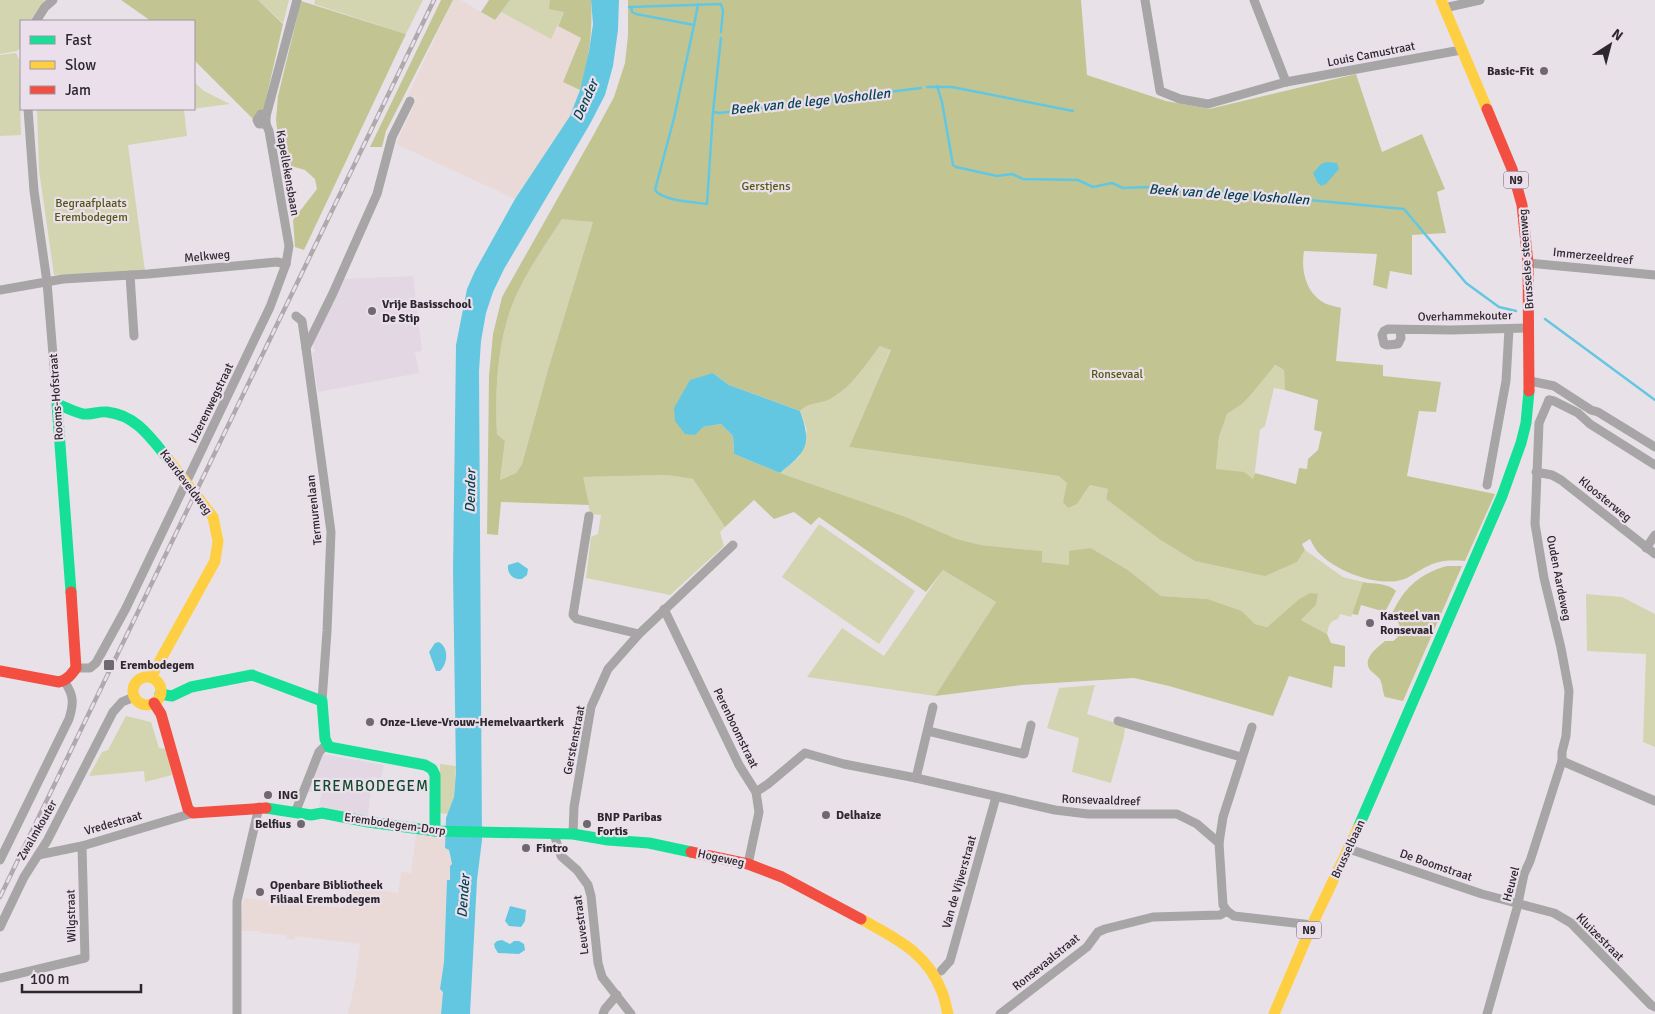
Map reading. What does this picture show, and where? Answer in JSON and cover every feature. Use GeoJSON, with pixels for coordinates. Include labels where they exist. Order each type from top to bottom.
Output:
{"type":"FeatureCollection","features":[{"type":"Feature","properties":{"kind":"street"},"geometry":{"type":"LineString","coordinates":[[37,20],[45,7],[53,0]]}},
{"type":"Feature","properties":{"kind":"street","name":"Kapellekensbaan"},"geometry":{"type":"LineString","coordinates":[[286,264],[289,246],[266,120],[297,0]]}},
{"type":"Feature","properties":{"kind":"street","name":"Louis Camustraat"},"geometry":{"type":"LineString","coordinates":[[1145,0],[1160,90],[1180,99],[1208,104],[1286,82],[1461,50]]}},
{"type":"Feature","properties":{"kind":"street"},"geometry":{"type":"LineString","coordinates":[[1254,0],[1286,82]]}},
{"type":"Feature","properties":{"kind":"street"},"geometry":{"type":"LineString","coordinates":[[1442,4],[1480,0]]}},
{"type":"Feature","properties":{"kind":"street","name":"Brusselse steenweg"},"geometry":{"type":"LineString","coordinates":[[1421,683],[1502,496],[1526,423],[1530,381],[1528,263],[1522,205],[1518,186],[1442,4]]}},
{"type":"Feature","properties":{"kind":"street"},"geometry":{"type":"LineString","coordinates":[[306,348],[340,279],[377,194],[392,137],[410,101]]}},
{"type":"Feature","properties":{"kind":"street","name":"Rooms-Hofstraat"},"geometry":{"type":"LineString","coordinates":[[28,110],[34,191],[47,282],[76,668]]}},
{"type":"Feature","properties":{"kind":"street","name":"Melkweg"},"geometry":{"type":"LineString","coordinates":[[0,290],[100,276],[277,262],[286,264]]}},
{"type":"Feature","properties":{"kind":"street","name":"Immerzeeldreef"},"geometry":{"type":"LineString","coordinates":[[1528,263],[1655,275]]}},
{"type":"Feature","properties":{"kind":"street","name":"IJzerenwegstraat"},"geometry":{"type":"LineString","coordinates":[[76,668],[90,668],[96,663],[176,505],[270,307],[286,264]]}},
{"type":"Feature","properties":{"kind":"street"},"geometry":{"type":"LineString","coordinates":[[130,275],[134,336]]}},
{"type":"Feature","properties":{"kind":"street","name":"Termurenlaan"},"geometry":{"type":"LineString","coordinates":[[296,316],[302,321],[330,532],[328,631],[322,701]]}},
{"type":"Feature","properties":{"kind":"street","name":"Overhammekouter"},"geometry":{"type":"LineString","coordinates":[[1400,330],[1529,328]]}},
{"type":"Feature","properties":{"kind":"street"},"geometry":{"type":"LineString","coordinates":[[1486,485],[1506,381],[1509,329]]}},
{"type":"Feature","properties":{"kind":"street"},"geometry":{"type":"LineString","coordinates":[[1530,381],[1554,386],[1655,447]]}},
{"type":"Feature","properties":{"kind":"street"},"geometry":{"type":"LineString","coordinates":[[1545,384],[1549,400],[1586,419],[1590,424],[1655,465]]}},
{"type":"Feature","properties":{"kind":"street","name":"Ouden Aardeweg"},"geometry":{"type":"LineString","coordinates":[[1549,400],[1539,424],[1535,524],[1544,578],[1561,648],[1568,691],[1566,736],[1562,761]]}},
{"type":"Feature","properties":{"kind":"street","name":"Kaardeveldweg"},"geometry":{"type":"LineString","coordinates":[[57,404],[84,414],[105,412],[121,415],[136,423],[148,433],[208,509],[216,525],[218,541],[215,561],[151,677]]}},
{"type":"Feature","properties":{"kind":"street"},"geometry":{"type":"LineString","coordinates":[[1586,419],[1591,410]]}},
{"type":"Feature","properties":{"kind":"street"},"geometry":{"type":"LineString","coordinates":[[59,434],[66,422],[84,414]]}},
{"type":"Feature","properties":{"kind":"street"},"geometry":{"type":"LineString","coordinates":[[1521,443],[1537,449]]}},
{"type":"Feature","properties":{"kind":"street","name":"Kloosterweg"},"geometry":{"type":"LineString","coordinates":[[1536,472],[1552,475],[1561,480],[1655,554]]}},
{"type":"Feature","properties":{"kind":"street"},"geometry":{"type":"LineString","coordinates":[[590,516],[573,615],[577,618],[639,634]]}},
{"type":"Feature","properties":{"kind":"street"},"geometry":{"type":"LineString","coordinates":[[1646,548],[1655,535]]}},
{"type":"Feature","properties":{"kind":"street","name":"Gerstenstraat"},"geometry":{"type":"LineString","coordinates":[[572,834],[574,807],[592,707],[608,669],[618,656],[664,609],[733,545]]}},
{"type":"Feature","properties":{"kind":"street","name":"Perenboomstraat"},"geometry":{"type":"LineString","coordinates":[[664,609],[740,765],[756,792],[759,812],[748,864]]}},
{"type":"Feature","properties":{"kind":"street"},"geometry":{"type":"LineString","coordinates":[[1,670],[51,682],[64,681],[76,668]]}},
{"type":"Feature","properties":{"kind":"street"},"geometry":{"type":"LineString","coordinates":[[193,813],[188,810],[157,699],[159,684],[151,677],[142,677],[135,684],[133,692],[134,697],[142,704],[157,699],[172,696],[191,687],[252,675],[322,701],[325,709],[324,740],[326,745],[425,765],[432,769],[435,775],[439,831]]}},
{"type":"Feature","properties":{"kind":"street"},"geometry":{"type":"LineString","coordinates":[[0,860],[69,719],[74,704],[71,691],[64,681]]}},
{"type":"Feature","properties":{"kind":"street","name":"Brusselbaan"},"geometry":{"type":"LineString","coordinates":[[1274,1014],[1421,683]]}},
{"type":"Feature","properties":{"kind":"street","name":"Zwalmkouter"},"geometry":{"type":"LineString","coordinates":[[0,927],[24,877],[38,855],[113,712],[118,706],[134,697]]}},
{"type":"Feature","properties":{"kind":"street"},"geometry":{"type":"LineString","coordinates":[[916,778],[933,707]]}},
{"type":"Feature","properties":{"kind":"street"},"geometry":{"type":"LineString","coordinates":[[1118,721],[1241,757]]}},
{"type":"Feature","properties":{"kind":"street"},"geometry":{"type":"LineString","coordinates":[[928,730],[1024,754],[1031,725]]}},
{"type":"Feature","properties":{"kind":"street"},"geometry":{"type":"LineString","coordinates":[[1227,911],[1224,905],[1218,843],[1223,817],[1252,727]]}},
{"type":"Feature","properties":{"kind":"street"},"geometry":{"type":"LineString","coordinates":[[295,813],[319,752],[326,745]]}},
{"type":"Feature","properties":{"kind":"street","name":"Ronsevaaldreef"},"geometry":{"type":"LineString","coordinates":[[756,792],[805,754],[1055,810],[1088,814],[1177,814],[1198,824],[1218,843]]}},
{"type":"Feature","properties":{"kind":"street"},"geometry":{"type":"LineString","coordinates":[[1562,761],[1655,801]]}},
{"type":"Feature","properties":{"kind":"street","name":"Heuvel"},"geometry":{"type":"LineString","coordinates":[[1488,1014],[1517,908],[1524,874],[1530,861],[1562,761]]}},
{"type":"Feature","properties":{"kind":"street","name":"Van de Vijverstraat"},"geometry":{"type":"LineString","coordinates":[[941,971],[950,961],[996,797]]}},
{"type":"Feature","properties":{"kind":"street"},"geometry":{"type":"LineString","coordinates":[[237,1014],[236,901],[260,807]]}},
{"type":"Feature","properties":{"kind":"street","name":"Erembodegem-Dorp"},"geometry":{"type":"LineString","coordinates":[[193,813],[260,807],[311,815],[322,813],[368,822],[439,831],[490,832]]}},
{"type":"Feature","properties":{"kind":"street","name":"Vredestraat"},"geometry":{"type":"LineString","coordinates":[[38,855],[82,846],[193,813]]}},
{"type":"Feature","properties":{"kind":"street","name":"Hogeweg"},"geometry":{"type":"LineString","coordinates":[[490,832],[572,834],[608,840],[649,843],[748,864],[782,877],[844,908],[902,942],[922,959],[941,971]]}},
{"type":"Feature","properties":{"kind":"street","name":"Leuvestraat"},"geometry":{"type":"LineString","coordinates":[[554,834],[561,856],[577,870],[588,885],[591,896],[598,963],[602,977],[631,1014]]}},
{"type":"Feature","properties":{"kind":"street","name":"Wilgstraat"},"geometry":{"type":"LineString","coordinates":[[0,978],[85,958],[82,846]]}},
{"type":"Feature","properties":{"kind":"street","name":"De Boomstraat"},"geometry":{"type":"LineString","coordinates":[[1349,848],[1482,894],[1517,903]]}},
{"type":"Feature","properties":{"kind":"street","name":"Kluizestraat"},"geometry":{"type":"LineString","coordinates":[[1517,903],[1554,913],[1571,923],[1655,1008]]}},
{"type":"Feature","properties":{"kind":"street","name":"Ronsevaalstraat"},"geometry":{"type":"LineString","coordinates":[[1000,1014],[1087,947],[1098,932],[1105,929],[1153,917],[1220,915],[1227,911],[1234,916],[1312,925]]}},
{"type":"Feature","properties":{"kind":"street","name":"Hogeweg"},"geometry":{"type":"LineString","coordinates":[[922,959],[942,991],[948,1014]]}},
{"type":"Feature","properties":{"kind":"street"},"geometry":{"type":"LineString","coordinates":[[938,985],[942,976],[941,971]]}},
{"type":"Feature","properties":{"kind":"street"},"geometry":{"type":"LineString","coordinates":[[603,1014],[617,994]]}},
{"type":"Feature","properties":{"kind":"shaded area"},"geometry":{"type":"Polygon","coordinates":[[[453,0],[461,0],[494,20],[501,12],[551,38],[558,26],[581,38],[563,82],[580,90],[570,116],[515,199],[396,144],[417,98],[408,95],[453,0]]]}},
{"type":"Feature","properties":{"kind":"shaded area","name":"Vrije Basisschool De Stip"},"geometry":{"type":"Polygon","coordinates":[[[413,276],[422,351],[415,352],[419,373],[318,392],[312,353],[315,352],[313,343],[342,279],[413,276]]]}},
{"type":"Feature","properties":{"kind":"shaded area"},"geometry":{"type":"Polygon","coordinates":[[[322,754],[384,765],[381,779],[372,777],[368,817],[319,806],[322,792],[308,792],[322,754]]]}},
{"type":"Feature","properties":{"kind":"shaded area"},"geometry":{"type":"Polygon","coordinates":[[[416,835],[445,838],[445,848],[449,850],[450,860],[452,860],[450,880],[447,881],[444,962],[440,989],[443,992],[441,1014],[348,1014],[356,977],[360,944],[295,936],[295,940],[287,939],[287,935],[260,933],[260,931],[240,931],[244,898],[343,908],[347,885],[398,893],[401,872],[411,873],[416,835]]]}},
{"type":"Feature","properties":{"kind":"green space"},"geometry":{"type":"Polygon","coordinates":[[[0,0],[45,0],[31,20],[20,20],[20,48],[17,51],[0,54],[0,0]]]}},
{"type":"Feature","properties":{"kind":"green space"},"geometry":{"type":"Polygon","coordinates":[[[121,0],[258,0],[283,24],[260,126],[195,61],[195,20],[150,20],[121,0]]]}},
{"type":"Feature","properties":{"kind":"green space"},"geometry":{"type":"Polygon","coordinates":[[[258,0],[289,0],[283,24],[283,23],[258,0]]]}},
{"type":"Feature","properties":{"kind":"green space"},"geometry":{"type":"Polygon","coordinates":[[[315,0],[423,0],[406,34],[314,4],[315,0]]]}},
{"type":"Feature","properties":{"kind":"green space"},"geometry":{"type":"Polygon","coordinates":[[[441,0],[453,0],[386,131],[382,147],[370,147],[441,0]]]}},
{"type":"Feature","properties":{"kind":"green space"},"geometry":{"type":"Polygon","coordinates":[[[489,0],[510,0],[495,20],[481,12],[489,0]]]}},
{"type":"Feature","properties":{"kind":"green space"},"geometry":{"type":"Polygon","coordinates":[[[510,0],[550,0],[564,12],[551,39],[501,12],[510,0]]]}},
{"type":"Feature","properties":{"kind":"green space"},"geometry":{"type":"Polygon","coordinates":[[[550,0],[591,0],[590,45],[580,90],[563,82],[581,38],[558,26],[564,12],[549,9],[550,0]]]}},
{"type":"Feature","properties":{"kind":"green space"},"geometry":{"type":"Polygon","coordinates":[[[628,0],[1081,0],[1087,75],[1166,101],[1209,109],[1356,74],[1382,152],[1422,134],[1445,189],[1437,192],[1446,233],[1412,235],[1412,275],[1390,271],[1387,289],[1373,285],[1377,254],[1304,251],[1305,279],[1311,291],[1321,301],[1325,304],[1341,308],[1336,361],[1383,365],[1383,376],[1441,382],[1436,412],[1419,411],[1407,476],[1495,494],[1465,561],[1434,563],[1407,578],[1386,582],[1362,577],[1339,568],[1318,552],[1310,539],[1302,544],[1305,550],[1297,562],[1265,576],[1195,561],[1159,539],[1106,499],[1108,489],[1090,485],[1077,504],[1068,508],[1063,502],[1067,483],[1059,476],[849,447],[891,350],[880,346],[858,375],[839,393],[828,400],[808,406],[800,411],[729,385],[713,373],[703,427],[721,424],[733,436],[734,454],[780,473],[906,517],[957,539],[981,545],[1042,551],[1042,562],[1069,565],[1069,551],[1091,548],[1128,570],[1161,596],[1208,599],[1242,611],[1255,624],[1267,627],[1298,600],[1310,593],[1318,594],[1316,605],[1301,620],[1327,634],[1331,643],[1345,646],[1345,667],[1334,666],[1332,688],[1289,676],[1273,716],[1169,686],[1134,678],[1021,685],[935,696],[996,602],[943,570],[926,592],[819,517],[811,525],[794,512],[774,519],[754,500],[725,527],[693,479],[667,475],[583,477],[589,505],[501,502],[498,535],[487,534],[489,376],[493,334],[502,297],[614,97],[625,63],[628,35],[628,0]],[[562,219],[534,262],[511,308],[506,323],[500,354],[496,402],[497,434],[505,441],[500,480],[516,473],[522,464],[549,366],[593,222],[562,219]],[[1275,365],[1249,397],[1227,414],[1219,437],[1216,469],[1244,472],[1253,479],[1255,473],[1296,484],[1299,468],[1307,469],[1308,459],[1318,450],[1322,432],[1314,430],[1318,400],[1285,390],[1284,370],[1275,365]]]}},
{"type":"Feature","properties":{"kind":"green space"},"geometry":{"type":"Polygon","coordinates":[[[301,1],[406,34],[304,250],[295,247],[293,220],[317,189],[315,179],[305,170],[281,163],[276,120],[278,96],[301,1]]]}},
{"type":"Feature","properties":{"kind":"green space"},"geometry":{"type":"Polygon","coordinates":[[[16,53],[19,59],[21,135],[0,136],[0,55],[16,53]]]}},
{"type":"Feature","properties":{"kind":"green space"},"geometry":{"type":"Polygon","coordinates":[[[195,83],[204,91],[230,104],[195,109],[195,83]]]}},
{"type":"Feature","properties":{"kind":"green space","name":"Begraafplaats Erembodegem"},"geometry":{"type":"Polygon","coordinates":[[[37,110],[184,110],[187,136],[128,145],[145,271],[54,275],[39,170],[37,110]]]}},
{"type":"Feature","properties":{"kind":"green space"},"geometry":{"type":"Polygon","coordinates":[[[562,218],[593,222],[549,366],[522,464],[516,473],[500,480],[505,441],[497,434],[496,402],[500,354],[506,323],[511,308],[534,262],[562,218]]]}},
{"type":"Feature","properties":{"kind":"green space"},"geometry":{"type":"Polygon","coordinates":[[[880,346],[891,349],[849,447],[1059,476],[1068,483],[1063,502],[1077,504],[1090,485],[1108,489],[1106,499],[1159,539],[1297,562],[1305,550],[1343,577],[1363,582],[1351,617],[1340,614],[1338,619],[1330,624],[1327,634],[1301,620],[1316,605],[1318,594],[1298,600],[1267,627],[1255,624],[1242,611],[1208,599],[1161,596],[1128,570],[1091,548],[1070,565],[1042,562],[1042,551],[981,545],[957,539],[906,517],[780,473],[799,457],[807,430],[800,411],[808,406],[828,400],[839,393],[858,375],[880,346]]]}},
{"type":"Feature","properties":{"kind":"green space"},"geometry":{"type":"Polygon","coordinates":[[[1274,365],[1284,370],[1285,390],[1274,388],[1265,426],[1260,430],[1254,479],[1216,469],[1219,437],[1227,414],[1249,397],[1274,365]]]}},
{"type":"Feature","properties":{"kind":"green space"},"geometry":{"type":"Polygon","coordinates":[[[667,475],[693,479],[725,527],[720,532],[724,546],[670,595],[586,578],[591,537],[598,534],[601,515],[591,514],[590,512],[582,477],[667,475]]]}},
{"type":"Feature","properties":{"kind":"green space"},"geometry":{"type":"Polygon","coordinates":[[[819,524],[915,591],[879,644],[782,577],[819,524]]]}},
{"type":"Feature","properties":{"kind":"green space"},"geometry":{"type":"Polygon","coordinates":[[[1447,566],[1462,566],[1403,701],[1385,697],[1379,678],[1368,666],[1369,657],[1385,641],[1393,641],[1399,635],[1399,624],[1391,616],[1406,590],[1428,573],[1447,566]]]}},
{"type":"Feature","properties":{"kind":"green space"},"geometry":{"type":"Polygon","coordinates":[[[943,570],[996,602],[935,696],[807,677],[842,628],[884,656],[943,570]]]}},
{"type":"Feature","properties":{"kind":"green space"},"geometry":{"type":"Polygon","coordinates":[[[1363,582],[1385,585],[1396,591],[1385,612],[1361,605],[1358,615],[1352,614],[1363,582]]]}},
{"type":"Feature","properties":{"kind":"green space"},"geometry":{"type":"Polygon","coordinates":[[[1586,594],[1622,597],[1655,614],[1655,747],[1643,742],[1646,654],[1587,651],[1586,594]]]}},
{"type":"Feature","properties":{"kind":"green space"},"geometry":{"type":"Polygon","coordinates":[[[1095,685],[1087,714],[1125,726],[1111,783],[1072,772],[1079,738],[1047,728],[1059,688],[1095,685]]]}},
{"type":"Feature","properties":{"kind":"green space"},"geometry":{"type":"Polygon","coordinates":[[[126,716],[151,722],[159,748],[166,749],[172,775],[145,782],[144,771],[89,776],[102,752],[108,750],[126,716]]]}},
{"type":"Feature","properties":{"kind":"green space"},"geometry":{"type":"Polygon","coordinates":[[[440,764],[456,766],[454,797],[448,814],[439,813],[440,764]]]}},
{"type":"Feature","properties":{"kind":"water","name":"Dender"},"geometry":{"type":"Polygon","coordinates":[[[591,0],[619,0],[618,30],[613,66],[605,95],[590,124],[504,269],[486,313],[481,341],[479,371],[482,840],[477,880],[470,1014],[441,1014],[443,992],[440,989],[444,962],[447,880],[450,880],[450,866],[452,864],[449,850],[445,848],[446,818],[454,797],[456,772],[453,572],[456,345],[467,289],[475,271],[515,199],[570,116],[580,90],[589,51],[593,24],[591,0]]]}},
{"type":"Feature","properties":{"kind":"water"},"geometry":{"type":"Polygon","coordinates":[[[1327,162],[1337,163],[1339,169],[1326,184],[1321,186],[1313,173],[1321,164],[1327,162]]]}},
{"type":"Feature","properties":{"kind":"water"},"geometry":{"type":"Polygon","coordinates":[[[713,373],[729,385],[800,411],[806,432],[805,446],[796,459],[780,473],[734,454],[733,436],[721,424],[703,427],[695,435],[685,434],[675,421],[674,408],[690,380],[713,373]]]}},
{"type":"Feature","properties":{"kind":"water"},"geometry":{"type":"Polygon","coordinates":[[[518,562],[528,569],[527,575],[522,579],[513,577],[508,571],[508,565],[518,562]]]}},
{"type":"Feature","properties":{"kind":"water"},"geometry":{"type":"Polygon","coordinates":[[[439,642],[446,652],[446,660],[443,668],[440,671],[436,671],[429,652],[435,643],[439,642]]]}},
{"type":"Feature","properties":{"kind":"water"},"geometry":{"type":"Polygon","coordinates":[[[510,906],[526,910],[525,921],[521,927],[509,926],[505,921],[510,906]]]}},
{"type":"Feature","properties":{"kind":"water"},"geometry":{"type":"Polygon","coordinates":[[[502,940],[510,944],[514,941],[519,941],[524,944],[525,950],[519,954],[498,953],[494,944],[502,940]]]}},
{"type":"Feature","properties":{"kind":"waterway"},"geometry":{"type":"LineString","coordinates":[[631,7],[632,12],[636,14],[694,25],[698,4]]}},
{"type":"Feature","properties":{"kind":"waterway","name":"Beek van de lege Voshollen"},"geometry":{"type":"LineString","coordinates":[[629,7],[721,4],[723,11],[721,32]]}},
{"type":"Feature","properties":{"kind":"waterway"},"geometry":{"type":"LineString","coordinates":[[694,25],[674,118],[655,190],[659,194],[679,200],[707,204],[713,112]]}},
{"type":"Feature","properties":{"kind":"waterway","name":"Beek van de lege Voshollen"},"geometry":{"type":"LineString","coordinates":[[721,38],[713,112],[720,113],[921,88]]}},
{"type":"Feature","properties":{"kind":"waterway","name":"Beek van de lege Voshollen"},"geometry":{"type":"LineString","coordinates":[[937,86],[942,102],[953,165],[956,167],[997,176],[1012,174],[1023,179],[1078,180],[1093,187],[1112,183],[1123,188],[1148,187],[1189,191],[1206,190],[1404,209],[1466,283],[1499,307],[1516,311]]}},
{"type":"Feature","properties":{"kind":"waterway","name":"Beek van de lege Voshollen"},"geometry":{"type":"LineString","coordinates":[[927,87],[952,87],[1073,111]]}},
{"type":"Feature","properties":{"kind":"waterway","name":"Beek van de lege Voshollen"},"geometry":{"type":"LineString","coordinates":[[1545,319],[1655,400]]}},
{"type":"Feature","properties":{"kind":"railway"},"geometry":{"type":"LineString","coordinates":[[0,897],[434,0]]}},
{"type":"Feature","properties":{"kind":"traffic: fast"},"geometry":{"type":"LineString","coordinates":[[1358,828],[1502,496],[1521,443],[1526,423],[1529,391]]}},
{"type":"Feature","properties":{"kind":"traffic: fast"},"geometry":{"type":"LineString","coordinates":[[71,592],[57,404],[83,414],[107,412],[126,418],[142,429],[168,459]]}},
{"type":"Feature","properties":{"kind":"traffic: fast"},"geometry":{"type":"LineString","coordinates":[[160,694],[172,696],[191,687],[252,675],[322,701],[325,739],[329,747],[425,765],[432,769],[435,775],[435,831]]}},
{"type":"Feature","properties":{"kind":"traffic: fast"},"geometry":{"type":"LineString","coordinates":[[266,808],[311,815],[322,813],[368,822],[435,831],[573,834],[608,840],[649,843],[691,852]]}},
{"type":"Feature","properties":{"kind":"traffic: slow"},"geometry":{"type":"LineString","coordinates":[[1441,0],[1487,109]]}},
{"type":"Feature","properties":{"kind":"traffic: slow"},"geometry":{"type":"LineString","coordinates":[[151,677],[215,561],[218,541],[213,517],[168,459]]}},
{"type":"Feature","properties":{"kind":"traffic: slow"},"geometry":{"type":"LineString","coordinates":[[147,677],[157,681],[161,691],[157,701],[147,705],[137,701],[133,691],[137,681],[147,677]]}},
{"type":"Feature","properties":{"kind":"traffic: slow"},"geometry":{"type":"LineString","coordinates":[[1274,1014],[1312,925],[1358,828]]}},
{"type":"Feature","properties":{"kind":"traffic: slow"},"geometry":{"type":"LineString","coordinates":[[861,919],[898,940],[919,956],[936,978],[948,1014]]}},
{"type":"Feature","properties":{"kind":"traffic: jam"},"geometry":{"type":"LineString","coordinates":[[1487,109],[1512,169],[1522,205],[1528,263],[1529,391]]}},
{"type":"Feature","properties":{"kind":"traffic: jam"},"geometry":{"type":"LineString","coordinates":[[0,671],[59,682],[71,675],[76,668],[71,592]]}},
{"type":"Feature","properties":{"kind":"traffic: jam"},"geometry":{"type":"LineString","coordinates":[[154,703],[161,714],[188,809],[193,813],[266,808]]}},
{"type":"Feature","properties":{"kind":"traffic: jam"},"geometry":{"type":"LineString","coordinates":[[691,852],[748,864],[782,877],[861,919]]}},
{"type":"Feature","properties":{"kind":"place","name":"Basic-Fit"},"geometry":{"type":"Point","coordinates":[1544,71]}},
{"type":"Feature","properties":{"kind":"place","name":"Vrije Basisschool De Stip"},"geometry":{"type":"Point","coordinates":[372,311]}},
{"type":"Feature","properties":{"kind":"place","name":"Kasteel van Ronsevaal"},"geometry":{"type":"Point","coordinates":[1370,623]}},
{"type":"Feature","properties":{"kind":"place","name":"Erembodegem"},"geometry":{"type":"Point","coordinates":[109,665]}},
{"type":"Feature","properties":{"kind":"place","name":"Onze-Lieve-Vrouw-Hemelvaartkerk"},"geometry":{"type":"Point","coordinates":[370,722]}},
{"type":"Feature","properties":{"kind":"place","name":"ING"},"geometry":{"type":"Point","coordinates":[268,795]}},
{"type":"Feature","properties":{"kind":"place","name":"Delhaize"},"geometry":{"type":"Point","coordinates":[826,815]}},
{"type":"Feature","properties":{"kind":"place","name":"Belfius"},"geometry":{"type":"Point","coordinates":[301,824]}},
{"type":"Feature","properties":{"kind":"place","name":"BNP Paribas Fortis"},"geometry":{"type":"Point","coordinates":[587,824]}},
{"type":"Feature","properties":{"kind":"place","name":"Fintro"},"geometry":{"type":"Point","coordinates":[526,848]}},
{"type":"Feature","properties":{"kind":"place","name":"Openbare Bibliotheek Filiaal Erembodegem"},"geometry":{"type":"Point","coordinates":[260,892]}},
{"type":"Feature","properties":{"kind":"district","name":"EREMBODEGEM"},"geometry":{"type":"Point","coordinates":[371,786]}},
{"type":"Feature","properties":{"kind":"park label","name":"Gerstjens"},"geometry":{"type":"Point","coordinates":[766,186]}},
{"type":"Feature","properties":{"kind":"park label","name":"Ronsevaal"},"geometry":{"type":"Point","coordinates":[1117,374]}}]}
